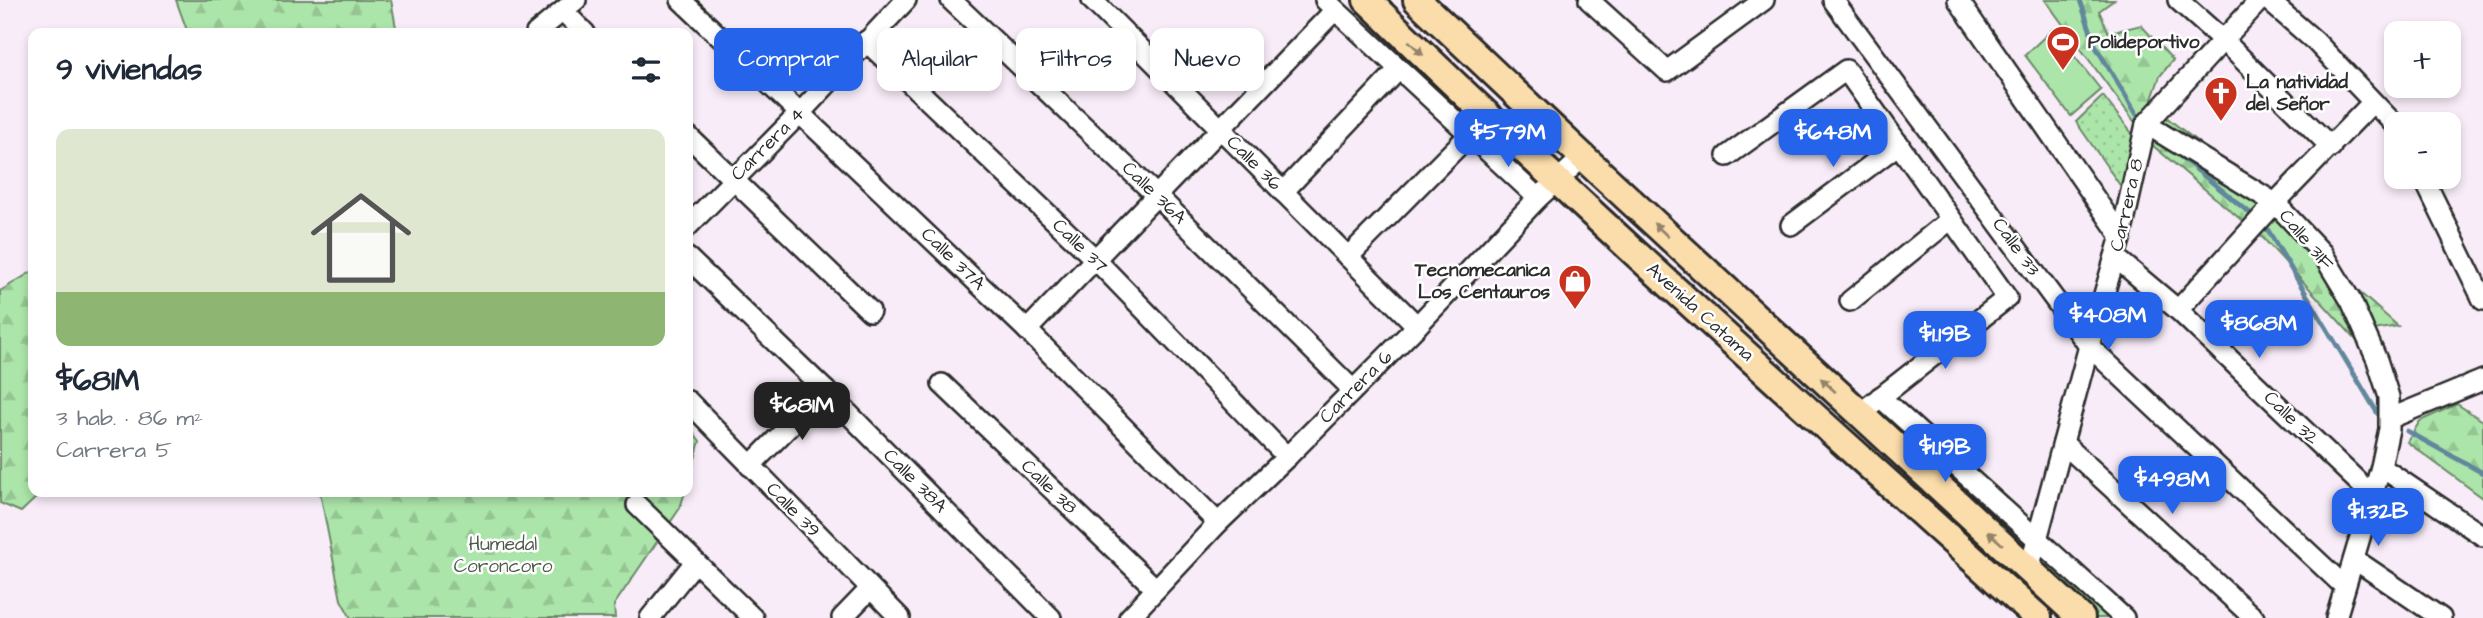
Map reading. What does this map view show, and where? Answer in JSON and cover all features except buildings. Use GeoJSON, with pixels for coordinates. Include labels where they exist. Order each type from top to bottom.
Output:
{"type":"FeatureCollection","features":[{"type":"Feature","properties":{"kind":"main road","name":"Avenida Catama"},"geometry":{"type":"LineString","coordinates":[[1367,0],[1547,189],[2038,618]]}},
{"type":"Feature","properties":{"kind":"main road","name":"Avenida Catama"},"geometry":{"type":"LineString","coordinates":[[1418,0],[1583,157],[2081,618]]}},
{"type":"Feature","properties":{"kind":"street","name":"Calle 37A"},"geometry":{"type":"LineString","coordinates":[[681,0],[1027,330],[1218,523]]}},
{"type":"Feature","properties":{"kind":"street","name":"Carrera 4"},"geometry":{"type":"LineString","coordinates":[[693,221],[800,113],[906,0]]}},
{"type":"Feature","properties":{"kind":"street","name":"Calle 36A"},"geometry":{"type":"LineString","coordinates":[[951,0],[1156,195],[1353,390]]}},
{"type":"Feature","properties":{"kind":"street","name":"Calle 36"},"geometry":{"type":"LineString","coordinates":[[1092,0],[1416,326]]}},
{"type":"Feature","properties":{"kind":"street"},"geometry":{"type":"LineString","coordinates":[[1589,0],[1667,71],[1764,0]]}},
{"type":"Feature","properties":{"kind":"street","name":"Calle 33"},"geometry":{"type":"LineString","coordinates":[[1833,0],[2089,346],[2345,587]]}},
{"type":"Feature","properties":{"kind":"street"},"geometry":{"type":"LineString","coordinates":[[1958,0],[2121,236]]}},
{"type":"Feature","properties":{"kind":"street"},"geometry":{"type":"LineString","coordinates":[[2178,0],[2224,41],[2331,147]]}},
{"type":"Feature","properties":{"kind":"street"},"geometry":{"type":"LineString","coordinates":[[2146,124],[2260,0]]}},
{"type":"Feature","properties":{"kind":"street"},"geometry":{"type":"LineString","coordinates":[[2268,0],[2316,42],[2384,115]]}},
{"type":"Feature","properties":{"kind":"street"},"geometry":{"type":"LineString","coordinates":[[1027,330],[1220,128],[1330,5]]}},
{"type":"Feature","properties":{"kind":"street","name":"Avenida Catama"},"geometry":{"type":"LineString","coordinates":[[1330,5],[1469,135],[1547,189]]}},
{"type":"Feature","properties":{"kind":"street"},"geometry":{"type":"LineString","coordinates":[[542,28],[569,6],[582,28]]}},
{"type":"Feature","properties":{"kind":"street","name":"Calle 37"},"geometry":{"type":"LineString","coordinates":[[866,41],[1095,259],[1287,457]]}},
{"type":"Feature","properties":{"kind":"street"},"geometry":{"type":"LineString","coordinates":[[1283,192],[1399,69]]}},
{"type":"Feature","properties":{"kind":"street"},"geometry":{"type":"LineString","coordinates":[[1727,156],[1846,70],[2007,298],[1859,414]]}},
{"type":"Feature","properties":{"kind":"street"},"geometry":{"type":"LineString","coordinates":[[2178,310],[2275,203],[2372,103]]}},
{"type":"Feature","properties":{"kind":"street","name":"Carrera 8"},"geometry":{"type":"LineString","coordinates":[[2029,569],[2121,236],[2146,124]]}},
{"type":"Feature","properties":{"kind":"street","name":"Calle 31F"},"geometry":{"type":"LineString","coordinates":[[2146,124],[2275,203],[2322,253],[2351,301],[2377,360],[2389,397],[2391,418]]}},
{"type":"Feature","properties":{"kind":"street"},"geometry":{"type":"LineString","coordinates":[[1348,257],[1469,135]]}},
{"type":"Feature","properties":{"kind":"street"},"geometry":{"type":"LineString","coordinates":[[693,141],[870,311]]}},
{"type":"Feature","properties":{"kind":"street"},"geometry":{"type":"LineString","coordinates":[[1791,225],[1899,144]]}},
{"type":"Feature","properties":{"kind":"street","name":"Carrera 6"},"geometry":{"type":"LineString","coordinates":[[1129,618],[1218,523],[1353,390],[1547,189],[1583,157]]}},
{"type":"Feature","properties":{"kind":"street"},"geometry":{"type":"LineString","coordinates":[[2429,189],[2483,300]]}},
{"type":"Feature","properties":{"kind":"street"},"geometry":{"type":"LineString","coordinates":[[1850,302],[1951,219]]}},
{"type":"Feature","properties":{"kind":"street","name":"Calle 32"},"geometry":{"type":"LineString","coordinates":[[2115,257],[2178,310],[2372,496]]}},
{"type":"Feature","properties":{"kind":"street","name":"Calle 38A"},"geometry":{"type":"LineString","coordinates":[[693,263],[825,390],[1051,618]]}},
{"type":"Feature","properties":{"kind":"street"},"geometry":{"type":"LineString","coordinates":[[2336,618],[2381,467],[2391,418],[2483,380]]}},
{"type":"Feature","properties":{"kind":"street","name":"Calle 38"},"geometry":{"type":"LineString","coordinates":[[942,384],[1156,589]]}},
{"type":"Feature","properties":{"kind":"street"},"geometry":{"type":"LineString","coordinates":[[750,466],[825,390]]}},
{"type":"Feature","properties":{"kind":"street"},"geometry":{"type":"LineString","coordinates":[[1880,397],[2124,618]]}},
{"type":"Feature","properties":{"kind":"street","name":"Calle 39"},"geometry":{"type":"LineString","coordinates":[[693,406],[900,618]]}},
{"type":"Feature","properties":{"kind":"street"},"geometry":{"type":"LineString","coordinates":[[2063,443],[2254,618]]}},
{"type":"Feature","properties":{"kind":"street"},"geometry":{"type":"LineString","coordinates":[[2381,467],[2483,536]]}},
{"type":"Feature","properties":{"kind":"street"},"geometry":{"type":"LineString","coordinates":[[637,505],[753,618]]}},
{"type":"Feature","properties":{"kind":"street"},"geometry":{"type":"LineString","coordinates":[[2354,559],[2441,618]]}},
{"type":"Feature","properties":{"kind":"street"},"geometry":{"type":"LineString","coordinates":[[650,618],[695,562]]}},
{"type":"Feature","properties":{"kind":"street"},"geometry":{"type":"LineString","coordinates":[[842,618],[870,589]]}},
{"type":"Feature","properties":{"kind":"green space"},"geometry":{"type":"Polygon","coordinates":[[[176,0],[391,0],[396,28],[186,28],[176,0]]]}},
{"type":"Feature","properties":{"kind":"green space"},"geometry":{"type":"Polygon","coordinates":[[[2045,0],[2114,0],[2099,11],[2109,33],[2141,25],[2173,60],[2160,76],[2152,99],[2161,113],[2315,234],[2350,284],[2398,326],[2367,331],[2368,353],[2264,239],[2151,144],[2045,0]]]}},
{"type":"Feature","properties":{"kind":"green space","name":"Polideportivo"},"geometry":{"type":"Polygon","coordinates":[[[2053,29],[2101,90],[2071,116],[2025,55],[2053,29]]]}},
{"type":"Feature","properties":{"kind":"green space"},"geometry":{"type":"Polygon","coordinates":[[[2103,96],[2144,149],[2133,204],[2076,122],[2103,96]]]}},
{"type":"Feature","properties":{"kind":"green space"},"geometry":{"type":"Polygon","coordinates":[[[28,274],[28,497],[37,497],[21,512],[0,503],[0,291],[28,274]]]}},
{"type":"Feature","properties":{"kind":"green space"},"geometry":{"type":"Polygon","coordinates":[[[2457,404],[2483,421],[2483,498],[2407,442],[2420,421],[2457,404]]]}},
{"type":"Feature","properties":{"kind":"green space"},"geometry":{"type":"Polygon","coordinates":[[[693,432],[700,441],[693,466],[693,432]]]}},
{"type":"Feature","properties":{"kind":"green space","name":"Humedal Coroncoro"},"geometry":{"type":"Polygon","coordinates":[[[321,497],[683,497],[680,508],[614,605],[615,618],[351,618],[341,600],[321,497]]]}},
{"type":"Feature","properties":{"kind":"green space"},"geometry":{"type":"Polygon","coordinates":[[[2055,557],[2122,618],[2094,618],[2043,571],[2055,557]]]}},
{"type":"Feature","properties":{"kind":"waterway"},"geometry":{"type":"LineString","coordinates":[[2080,0],[2096,47],[2142,123]]}},
{"type":"Feature","properties":{"kind":"waterway"},"geometry":{"type":"LineString","coordinates":[[2180,156],[2251,214]]}},
{"type":"Feature","properties":{"kind":"waterway"},"geometry":{"type":"LineString","coordinates":[[2266,227],[2378,414]]}},
{"type":"Feature","properties":{"kind":"waterway"},"geometry":{"type":"LineString","coordinates":[[2407,431],[2483,473]]}},
{"type":"Feature","properties":{"kind":"place","name":"Polideportivo"},"geometry":{"type":"Point","coordinates":[2063,72]}},
{"type":"Feature","properties":{"kind":"place","name":"La natividad del Señor"},"geometry":{"type":"Point","coordinates":[2221,123]}},
{"type":"Feature","properties":{"kind":"place","name":"Tecnomecanica Los Centauros"},"geometry":{"type":"Point","coordinates":[1575,311]}}]}
